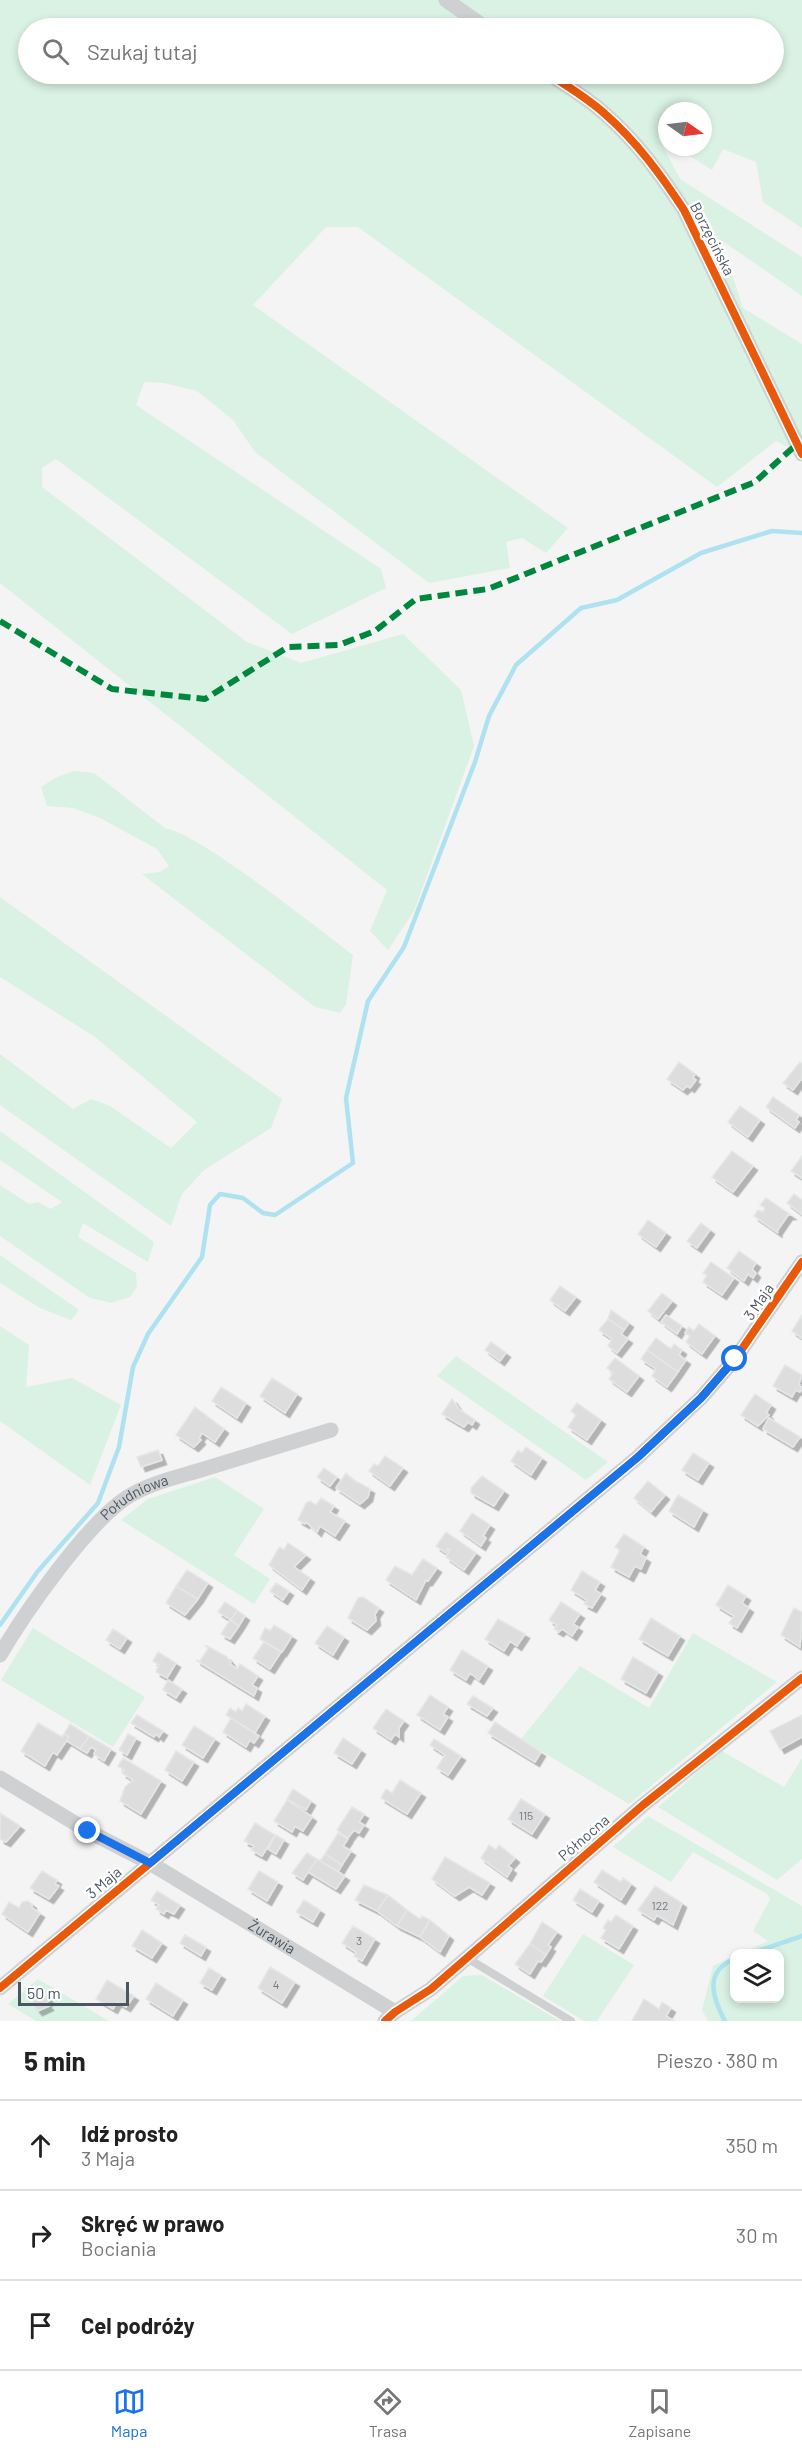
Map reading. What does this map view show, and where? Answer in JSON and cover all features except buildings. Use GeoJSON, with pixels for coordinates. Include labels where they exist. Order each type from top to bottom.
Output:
{"type":"FeatureCollection","features":[{"type":"Feature","properties":{"kind":"street"},"geometry":{"type":"LineString","coordinates":[[446,0],[472,18]]}},
{"type":"Feature","properties":{"kind":"street","name":"Borzęcińska"},"geometry":{"type":"LineString","coordinates":[[563,84],[605,113],[644,153],[684,210],[802,454]]}},
{"type":"Feature","properties":{"kind":"street","name":"3 Maja"},"geometry":{"type":"LineString","coordinates":[[0,1988],[522,1556],[669,1429],[735,1359],[802,1262]]}},
{"type":"Feature","properties":{"kind":"street","name":"Południowa"},"geometry":{"type":"LineString","coordinates":[[0,1654],[40,1596],[78,1547],[112,1509],[126,1498],[165,1480],[331,1430]]}},
{"type":"Feature","properties":{"kind":"street","name":"Północna"},"geometry":{"type":"LineString","coordinates":[[390,2016],[431,1989],[643,1804],[799,1686]]}},
{"type":"Feature","properties":{"kind":"street","name":"Żurawia"},"geometry":{"type":"LineString","coordinates":[[0,1778],[88,1831],[150,1863],[390,2016]]}},
{"type":"Feature","properties":{"kind":"lane"},"geometry":{"type":"LineString","coordinates":[[467,1958],[571,2021]]}},
{"type":"Feature","properties":{"kind":"green space"},"geometry":{"type":"Polygon","coordinates":[[[0,0],[802,0],[802,228],[763,202],[756,162],[723,149],[712,170],[690,156],[712,156],[712,102],[658,102],[658,156],[668,156],[680,179],[802,257],[802,296],[721,240],[743,308],[802,344],[802,455],[776,441],[717,487],[358,227],[326,227],[253,305],[568,528],[546,553],[522,538],[506,542],[510,568],[429,583],[255,452],[233,420],[197,391],[164,383],[144,382],[136,405],[381,569],[386,588],[292,634],[56,459],[42,468],[42,487],[247,642],[301,663],[403,634],[461,690],[474,746],[414,911],[388,950],[370,931],[387,890],[0,583],[0,0]]]}},
{"type":"Feature","properties":{"kind":"green space"},"geometry":{"type":"Polygon","coordinates":[[[74,771],[94,773],[166,829],[181,834],[230,863],[353,955],[346,1005],[340,1013],[315,1007],[142,874],[160,872],[169,866],[157,849],[100,818],[73,808],[47,806],[41,787],[57,777],[74,771]]]}},
{"type":"Feature","properties":{"kind":"green space"},"geometry":{"type":"Polygon","coordinates":[[[0,897],[282,1099],[271,1128],[204,1170],[182,1194],[171,1226],[0,1105],[0,1054],[73,1109],[91,1099],[110,1106],[171,1148],[197,1122],[95,1037],[0,977],[0,897]]]}},
{"type":"Feature","properties":{"kind":"green space"},"geometry":{"type":"Polygon","coordinates":[[[0,1131],[154,1242],[148,1262],[83,1223],[78,1237],[136,1273],[137,1286],[130,1297],[111,1303],[90,1298],[0,1236],[0,1185],[29,1204],[38,1202],[51,1209],[62,1202],[0,1160],[0,1131]]]}},
{"type":"Feature","properties":{"kind":"green space"},"geometry":{"type":"Polygon","coordinates":[[[0,1255],[79,1310],[71,1320],[40,1308],[0,1283],[0,1255]]]}},
{"type":"Feature","properties":{"kind":"green space"},"geometry":{"type":"Polygon","coordinates":[[[0,1326],[29,1345],[26,1387],[72,1378],[121,1405],[90,1485],[0,1421],[0,1326]]]}},
{"type":"Feature","properties":{"kind":"green space"},"geometry":{"type":"Polygon","coordinates":[[[456,1356],[608,1462],[586,1480],[437,1376],[456,1356]]]}},
{"type":"Feature","properties":{"kind":"green space"},"geometry":{"type":"Polygon","coordinates":[[[215,1477],[264,1509],[234,1555],[270,1579],[254,1604],[121,1520],[148,1499],[215,1477]]]}},
{"type":"Feature","properties":{"kind":"green space"},"geometry":{"type":"Polygon","coordinates":[[[33,1628],[145,1697],[113,1747],[1,1680],[33,1628]]]}},
{"type":"Feature","properties":{"kind":"green space"},"geometry":{"type":"Polygon","coordinates":[[[693,1633],[777,1682],[629,1804],[521,1739],[580,1666],[649,1708],[693,1633]]]}},
{"type":"Feature","properties":{"kind":"green space"},"geometry":{"type":"Polygon","coordinates":[[[722,1751],[784,1787],[802,1758],[802,1859],[777,1880],[658,1807],[722,1751]]]}},
{"type":"Feature","properties":{"kind":"green space"},"geometry":{"type":"Polygon","coordinates":[[[648,1816],[802,1906],[802,2021],[708,2021],[702,2010],[713,1966],[730,1958],[730,2003],[784,2003],[784,1949],[750,1949],[768,1941],[753,1931],[770,1899],[767,1894],[693,1852],[671,1882],[613,1847],[648,1816]]]}},
{"type":"Feature","properties":{"kind":"green space"},"geometry":{"type":"Polygon","coordinates":[[[583,1934],[634,1965],[597,2021],[584,2021],[543,1996],[583,1934]]]}},
{"type":"Feature","properties":{"kind":"green space"},"geometry":{"type":"Polygon","coordinates":[[[482,1975],[560,2021],[411,2021],[463,1976],[482,1975]]]}},
{"type":"Feature","properties":{"kind":"green space"},"geometry":{"type":"Polygon","coordinates":[[[38,1979],[109,2021],[36,2021],[8,2004],[38,1979]]]}},
{"type":"Feature","properties":{"kind":"waterway"},"geometry":{"type":"LineString","coordinates":[[0,1625],[38,1571],[98,1503],[119,1447],[133,1367],[148,1334],[202,1257],[210,1205],[220,1194],[243,1198],[263,1213],[275,1215],[353,1163],[346,1098],[368,1001],[404,947],[475,762],[489,716],[516,665],[581,608],[617,600],[701,553],[772,531],[802,533]]}},
{"type":"Feature","properties":{"kind":"waterway"},"geometry":{"type":"LineString","coordinates":[[764,1949],[802,1936]]}},
{"type":"Feature","properties":{"kind":"waterway"},"geometry":{"type":"LineString","coordinates":[[725,2021],[713,1986],[718,1971],[730,1961]]}},
{"type":"Feature","properties":{"kind":"marked path"},"geometry":{"type":"LineString","coordinates":[[0,621],[112,689],[205,699],[288,647],[339,645],[375,631],[416,599],[488,589],[755,482],[797,444]]}},
{"type":"Feature","properties":{"kind":"cycle path"},"geometry":{"type":"LineString","coordinates":[[564,84],[592,103],[628,136],[648,159],[684,210],[802,454]]}},
{"type":"Feature","properties":{"kind":"cycle path"},"geometry":{"type":"LineString","coordinates":[[0,1988],[638,1457],[701,1398],[735,1359],[802,1262]]}},
{"type":"Feature","properties":{"kind":"cycle path"},"geometry":{"type":"LineString","coordinates":[[385,2021],[431,1989],[643,1805],[802,1678]]}},
{"type":"Feature","properties":{"kind":"route"},"geometry":{"type":"LineString","coordinates":[[88,1831],[123,1847],[150,1863],[522,1556],[638,1457],[701,1398],[735,1359]]}}]}
